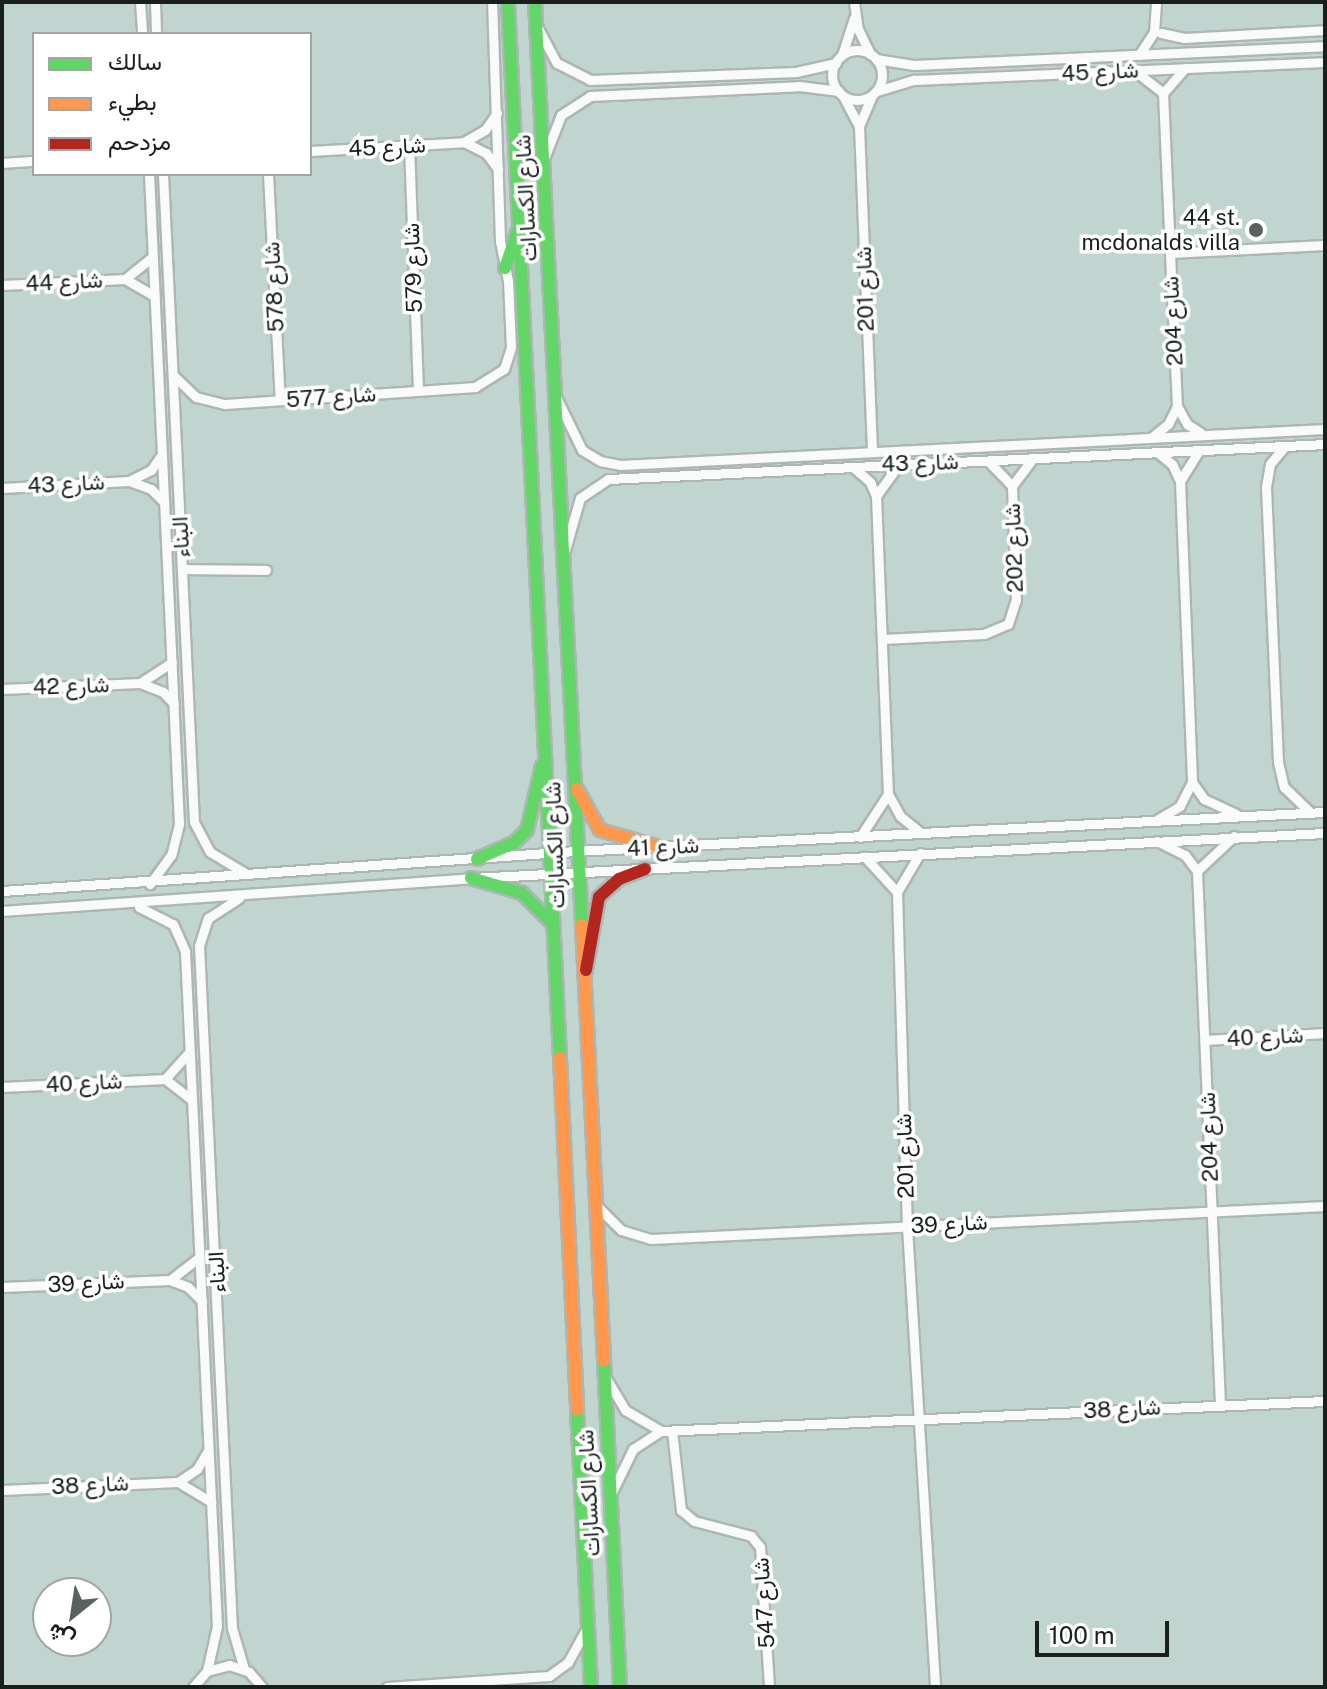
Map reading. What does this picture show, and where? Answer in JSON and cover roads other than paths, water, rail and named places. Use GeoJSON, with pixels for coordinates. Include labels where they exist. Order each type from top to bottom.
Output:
{"type":"FeatureCollection","features":[{"type":"Feature","properties":{"kind":"street"},"geometry":{"type":"LineString","coordinates":[[140,2],[142,32]]}},
{"type":"Feature","properties":{"kind":"street"},"geometry":{"type":"LineString","coordinates":[[155,2],[156,32]]}},
{"type":"Feature","properties":{"kind":"street","name":"شارع الكسارات"},"geometry":{"type":"LineString","coordinates":[[492,2],[500,241],[511,347],[496,378]]}},
{"type":"Feature","properties":{"kind":"street","name":"شارع الكسارات"},"geometry":{"type":"LineString","coordinates":[[508,2],[591,1687]]}},
{"type":"Feature","properties":{"kind":"street","name":"شارع الكسارات"},"geometry":{"type":"LineString","coordinates":[[535,2],[565,553],[575,872],[620,1687]]}},
{"type":"Feature","properties":{"kind":"street"},"geometry":{"type":"LineString","coordinates":[[545,156],[561,115],[590,96],[799,86],[841,94],[855,100],[874,93],[882,75],[855,15],[854,2]]}},
{"type":"Feature","properties":{"kind":"street"},"geometry":{"type":"LineString","coordinates":[[1156,2],[1159,28],[1186,53]]}},
{"type":"Feature","properties":{"kind":"street"},"geometry":{"type":"LineString","coordinates":[[841,94],[833,78],[855,15]]}},
{"type":"Feature","properties":{"kind":"street"},"geometry":{"type":"LineString","coordinates":[[536,23],[557,63],[590,80],[796,72],[859,50],[873,57]]}},
{"type":"Feature","properties":{"kind":"street"},"geometry":{"type":"LineString","coordinates":[[1159,28],[1184,38],[1325,30]]}},
{"type":"Feature","properties":{"kind":"street"},"geometry":{"type":"LineString","coordinates":[[1139,55],[1159,28]]}},
{"type":"Feature","properties":{"kind":"street","name":"شارع 45"},"geometry":{"type":"LineString","coordinates":[[873,57],[914,65],[1325,46]]}},
{"type":"Feature","properties":{"kind":"street","name":"شارع 45"},"geometry":{"type":"LineString","coordinates":[[874,93],[914,80],[1325,62]]}},
{"type":"Feature","properties":{"kind":"street"},"geometry":{"type":"LineString","coordinates":[[1133,70],[1163,93],[1185,68]]}},
{"type":"Feature","properties":{"kind":"street","name":"شارع 201"},"geometry":{"type":"LineString","coordinates":[[872,452],[859,126],[874,93]]}},
{"type":"Feature","properties":{"kind":"street","name":"شارع 204"},"geometry":{"type":"LineString","coordinates":[[1163,93],[1177,406]]}},
{"type":"Feature","properties":{"kind":"street","name":"شارع 201"},"geometry":{"type":"LineString","coordinates":[[841,94],[859,126]]}},
{"type":"Feature","properties":{"kind":"street"},"geometry":{"type":"LineString","coordinates":[[464,142],[485,130],[498,110]]}},
{"type":"Feature","properties":{"kind":"street"},"geometry":{"type":"LineString","coordinates":[[464,142],[486,153],[500,172]]}},
{"type":"Feature","properties":{"kind":"street","name":"شارع 45"},"geometry":{"type":"LineString","coordinates":[[312,151],[464,142]]}},
{"type":"Feature","properties":{"kind":"street","name":"شارع 579"},"geometry":{"type":"LineString","coordinates":[[409,145],[418,391]]}},
{"type":"Feature","properties":{"kind":"street"},"geometry":{"type":"LineString","coordinates":[[2,163],[32,161]]}},
{"type":"Feature","properties":{"kind":"street","name":"البناء"},"geometry":{"type":"LineString","coordinates":[[148,176],[179,832],[167,863],[150,884]]}},
{"type":"Feature","properties":{"kind":"street","name":"شارع 578"},"geometry":{"type":"LineString","coordinates":[[268,176],[280,400]]}},
{"type":"Feature","properties":{"kind":"street","name":"البناء"},"geometry":{"type":"LineString","coordinates":[[163,179],[196,831],[216,858],[248,874]]}},
{"type":"Feature","properties":{"kind":"street"},"geometry":{"type":"LineString","coordinates":[[505,268],[520,227]]}},
{"type":"Feature","properties":{"kind":"street"},"geometry":{"type":"LineString","coordinates":[[1170,253],[1325,245]]}},
{"type":"Feature","properties":{"kind":"street","name":"شارع 44"},"geometry":{"type":"LineString","coordinates":[[125,279],[152,257]]}},
{"type":"Feature","properties":{"kind":"street","name":"شارع 44"},"geometry":{"type":"LineString","coordinates":[[2,285],[125,279],[154,296]]}},
{"type":"Feature","properties":{"kind":"street","name":"شارع 577"},"geometry":{"type":"LineString","coordinates":[[174,376],[183,388],[210,402],[475,387],[496,378]]}},
{"type":"Feature","properties":{"kind":"street","name":"شارع 43"},"geometry":{"type":"LineString","coordinates":[[557,397],[575,442],[590,457],[610,464],[1325,429]]}},
{"type":"Feature","properties":{"kind":"street"},"geometry":{"type":"LineString","coordinates":[[1177,406],[1187,424],[1204,435]]}},
{"type":"Feature","properties":{"kind":"street"},"geometry":{"type":"LineString","coordinates":[[1152,437],[1168,424],[1177,406]]}},
{"type":"Feature","properties":{"kind":"street","name":"شارع 43"},"geometry":{"type":"LineString","coordinates":[[565,553],[580,498],[608,479],[1325,444]]}},
{"type":"Feature","properties":{"kind":"street"},"geometry":{"type":"LineString","coordinates":[[1285,446],[1270,464],[1266,487],[1278,762],[1291,797],[1311,813]]}},
{"type":"Feature","properties":{"kind":"street"},"geometry":{"type":"LineString","coordinates":[[1180,481],[1200,450]]}},
{"type":"Feature","properties":{"kind":"street"},"geometry":{"type":"LineString","coordinates":[[1155,820],[1180,806],[1192,782],[1180,481],[1172,464],[1157,452]]}},
{"type":"Feature","properties":{"kind":"street","name":"شارع 43"},"geometry":{"type":"LineString","coordinates":[[129,481],[144,475],[160,457]]}},
{"type":"Feature","properties":{"kind":"street","name":"شارع 202"},"geometry":{"type":"LineString","coordinates":[[882,639],[984,634],[1008,624],[1016,600],[1012,486],[1033,458]]}},
{"type":"Feature","properties":{"kind":"street","name":"شارع 202"},"geometry":{"type":"LineString","coordinates":[[988,461],[1012,486]]}},
{"type":"Feature","properties":{"kind":"street"},"geometry":{"type":"LineString","coordinates":[[876,496],[899,464]]}},
{"type":"Feature","properties":{"kind":"street"},"geometry":{"type":"LineString","coordinates":[[852,466],[865,475],[876,496],[888,794],[900,816],[921,833]]}},
{"type":"Feature","properties":{"kind":"street","name":"شارع 43"},"geometry":{"type":"LineString","coordinates":[[2,488],[129,481],[144,485],[162,500]]}},
{"type":"Feature","properties":{"kind":"street"},"geometry":{"type":"LineString","coordinates":[[183,569],[266,570]]}},
{"type":"Feature","properties":{"kind":"street","name":"شارع 42"},"geometry":{"type":"LineString","coordinates":[[140,683],[172,662]]}},
{"type":"Feature","properties":{"kind":"street","name":"شارع 42"},"geometry":{"type":"LineString","coordinates":[[2,689],[140,683],[163,692],[174,704]]}},
{"type":"Feature","properties":{"kind":"street"},"geometry":{"type":"LineString","coordinates":[[477,859],[514,843],[527,830],[546,752]]}},
{"type":"Feature","properties":{"kind":"street"},"geometry":{"type":"LineString","coordinates":[[573,780],[600,830],[662,848]]}},
{"type":"Feature","properties":{"kind":"street"},"geometry":{"type":"LineString","coordinates":[[1192,782],[1212,805],[1241,816]]}},
{"type":"Feature","properties":{"kind":"street"},"geometry":{"type":"LineString","coordinates":[[860,837],[888,794]]}},
{"type":"Feature","properties":{"kind":"street","name":"شارع 41"},"geometry":{"type":"LineString","coordinates":[[2,891],[150,884],[575,851],[1325,812]]}},
{"type":"Feature","properties":{"kind":"street","name":"شارع 41"},"geometry":{"type":"LineString","coordinates":[[2,911],[132,905],[471,878],[1325,833]]}},
{"type":"Feature","properties":{"kind":"street"},"geometry":{"type":"LineString","coordinates":[[1154,840],[1185,855],[1197,871],[1209,854],[1234,836]]}},
{"type":"Feature","properties":{"kind":"street"},"geometry":{"type":"LineString","coordinates":[[864,856],[897,892],[920,853]]}},
{"type":"Feature","properties":{"kind":"street"},"geometry":{"type":"LineString","coordinates":[[582,993],[599,897],[619,879],[645,869]]}},
{"type":"Feature","properties":{"kind":"street","name":"شارع 204"},"geometry":{"type":"LineString","coordinates":[[1197,871],[1220,1404]]}},
{"type":"Feature","properties":{"kind":"street"},"geometry":{"type":"LineString","coordinates":[[471,878],[522,893],[551,922]]}},
{"type":"Feature","properties":{"kind":"street","name":"شارع 201"},"geometry":{"type":"LineString","coordinates":[[897,892],[907,1227],[918,1419]]}},
{"type":"Feature","properties":{"kind":"street","name":"البناء"},"geometry":{"type":"LineString","coordinates":[[244,1669],[232,1628],[199,946],[213,912],[245,896]]}},
{"type":"Feature","properties":{"kind":"street","name":"البناء"},"geometry":{"type":"LineString","coordinates":[[132,905],[162,915],[181,937],[190,1052],[217,1626],[207,1671]]}},
{"type":"Feature","properties":{"kind":"street","name":"شارع 40"},"geometry":{"type":"LineString","coordinates":[[1205,1040],[1325,1033]]}},
{"type":"Feature","properties":{"kind":"street"},"geometry":{"type":"LineString","coordinates":[[190,1052],[165,1079],[192,1100]]}},
{"type":"Feature","properties":{"kind":"street","name":"شارع 40"},"geometry":{"type":"LineString","coordinates":[[2,1087],[165,1079]]}},
{"type":"Feature","properties":{"kind":"street","name":"شارع 39"},"geometry":{"type":"LineString","coordinates":[[593,1195],[608,1220],[651,1239],[1325,1206]]}},
{"type":"Feature","properties":{"kind":"street"},"geometry":{"type":"LineString","coordinates":[[170,1280],[199,1257]]}},
{"type":"Feature","properties":{"kind":"street"},"geometry":{"type":"LineString","coordinates":[[170,1280],[188,1287],[202,1301]]}},
{"type":"Feature","properties":{"kind":"street","name":"شارع 39"},"geometry":{"type":"LineString","coordinates":[[2,1287],[170,1280]]}},
{"type":"Feature","properties":{"kind":"street"},"geometry":{"type":"LineString","coordinates":[[602,1372],[625,1410],[667,1431]]}},
{"type":"Feature","properties":{"kind":"street","name":"شارع 38"},"geometry":{"type":"LineString","coordinates":[[667,1431],[1325,1401]]}},
{"type":"Feature","properties":{"kind":"street"},"geometry":{"type":"LineString","coordinates":[[918,1419],[935,1687]]}},
{"type":"Feature","properties":{"kind":"street"},"geometry":{"type":"LineString","coordinates":[[609,1499],[633,1449],[667,1431]]}},
{"type":"Feature","properties":{"kind":"street","name":"شارع 547"},"geometry":{"type":"LineString","coordinates":[[667,1431],[681,1510],[694,1521],[751,1536],[760,1547],[769,1687]]}},
{"type":"Feature","properties":{"kind":"street"},"geometry":{"type":"LineString","coordinates":[[209,1450],[197,1469],[178,1482],[211,1502]]}},
{"type":"Feature","properties":{"kind":"street","name":"شارع 38"},"geometry":{"type":"LineString","coordinates":[[2,1490],[178,1482]]}},
{"type":"Feature","properties":{"kind":"street"},"geometry":{"type":"LineString","coordinates":[[387,1687],[549,1676],[568,1662],[588,1625]]}},
{"type":"Feature","properties":{"kind":"street"},"geometry":{"type":"LineString","coordinates":[[192,1685],[207,1671],[221,1666],[244,1669],[260,1684],[273,1687]]}},
{"type":"Feature","properties":{"kind":"place","name":"44 st. mcdonalds villa"},"geometry":{"type":"Point","coordinates":[1256,230]}}]}
